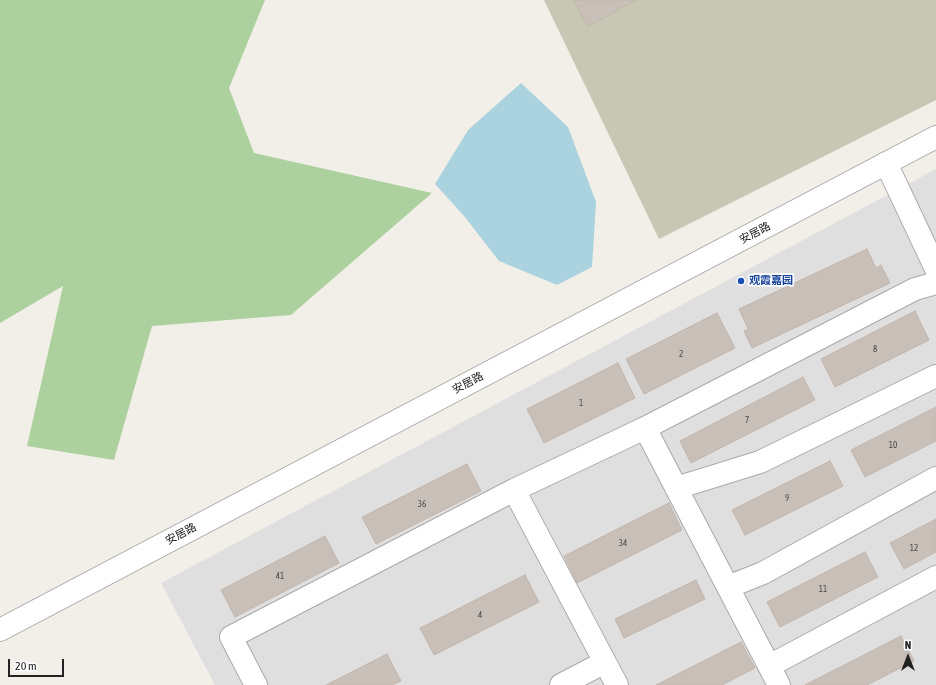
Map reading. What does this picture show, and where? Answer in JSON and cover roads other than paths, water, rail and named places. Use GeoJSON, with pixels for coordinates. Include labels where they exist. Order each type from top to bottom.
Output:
{"type":"FeatureCollection","features":[{"type":"Feature","properties":{"kind":"street","name":"安居路"},"geometry":{"type":"LineString","coordinates":[[0,630],[936,137]]}},
{"type":"Feature","properties":{"kind":"street"},"geometry":{"type":"LineString","coordinates":[[886,164],[936,268]]}},
{"type":"Feature","properties":{"kind":"street"},"geometry":{"type":"LineString","coordinates":[[256,685],[231,637],[514,490],[645,428],[915,289],[936,282]]}},
{"type":"Feature","properties":{"kind":"street"},"geometry":{"type":"LineString","coordinates":[[676,488],[760,462],[936,376]]}},
{"type":"Feature","properties":{"kind":"street"},"geometry":{"type":"LineString","coordinates":[[645,428],[779,685]]}},
{"type":"Feature","properties":{"kind":"street"},"geometry":{"type":"LineString","coordinates":[[728,587],[763,573],[936,478]]}},
{"type":"Feature","properties":{"kind":"street"},"geometry":{"type":"LineString","coordinates":[[514,490],[617,685]]}},
{"type":"Feature","properties":{"kind":"street"},"geometry":{"type":"LineString","coordinates":[[769,666],[936,577]]}},
{"type":"Feature","properties":{"kind":"street"},"geometry":{"type":"LineString","coordinates":[[561,685],[605,662]]}},
{"type":"Feature","properties":{"kind":"water"},"geometry":{"type":"Polygon","coordinates":[[[521,83],[568,127],[596,202],[592,267],[557,285],[499,261],[464,216],[435,184],[468,130],[521,83]]]}},
{"type":"Feature","properties":{"kind":"place","name":"观霞嘉园"},"geometry":{"type":"Point","coordinates":[741,281]}}]}
